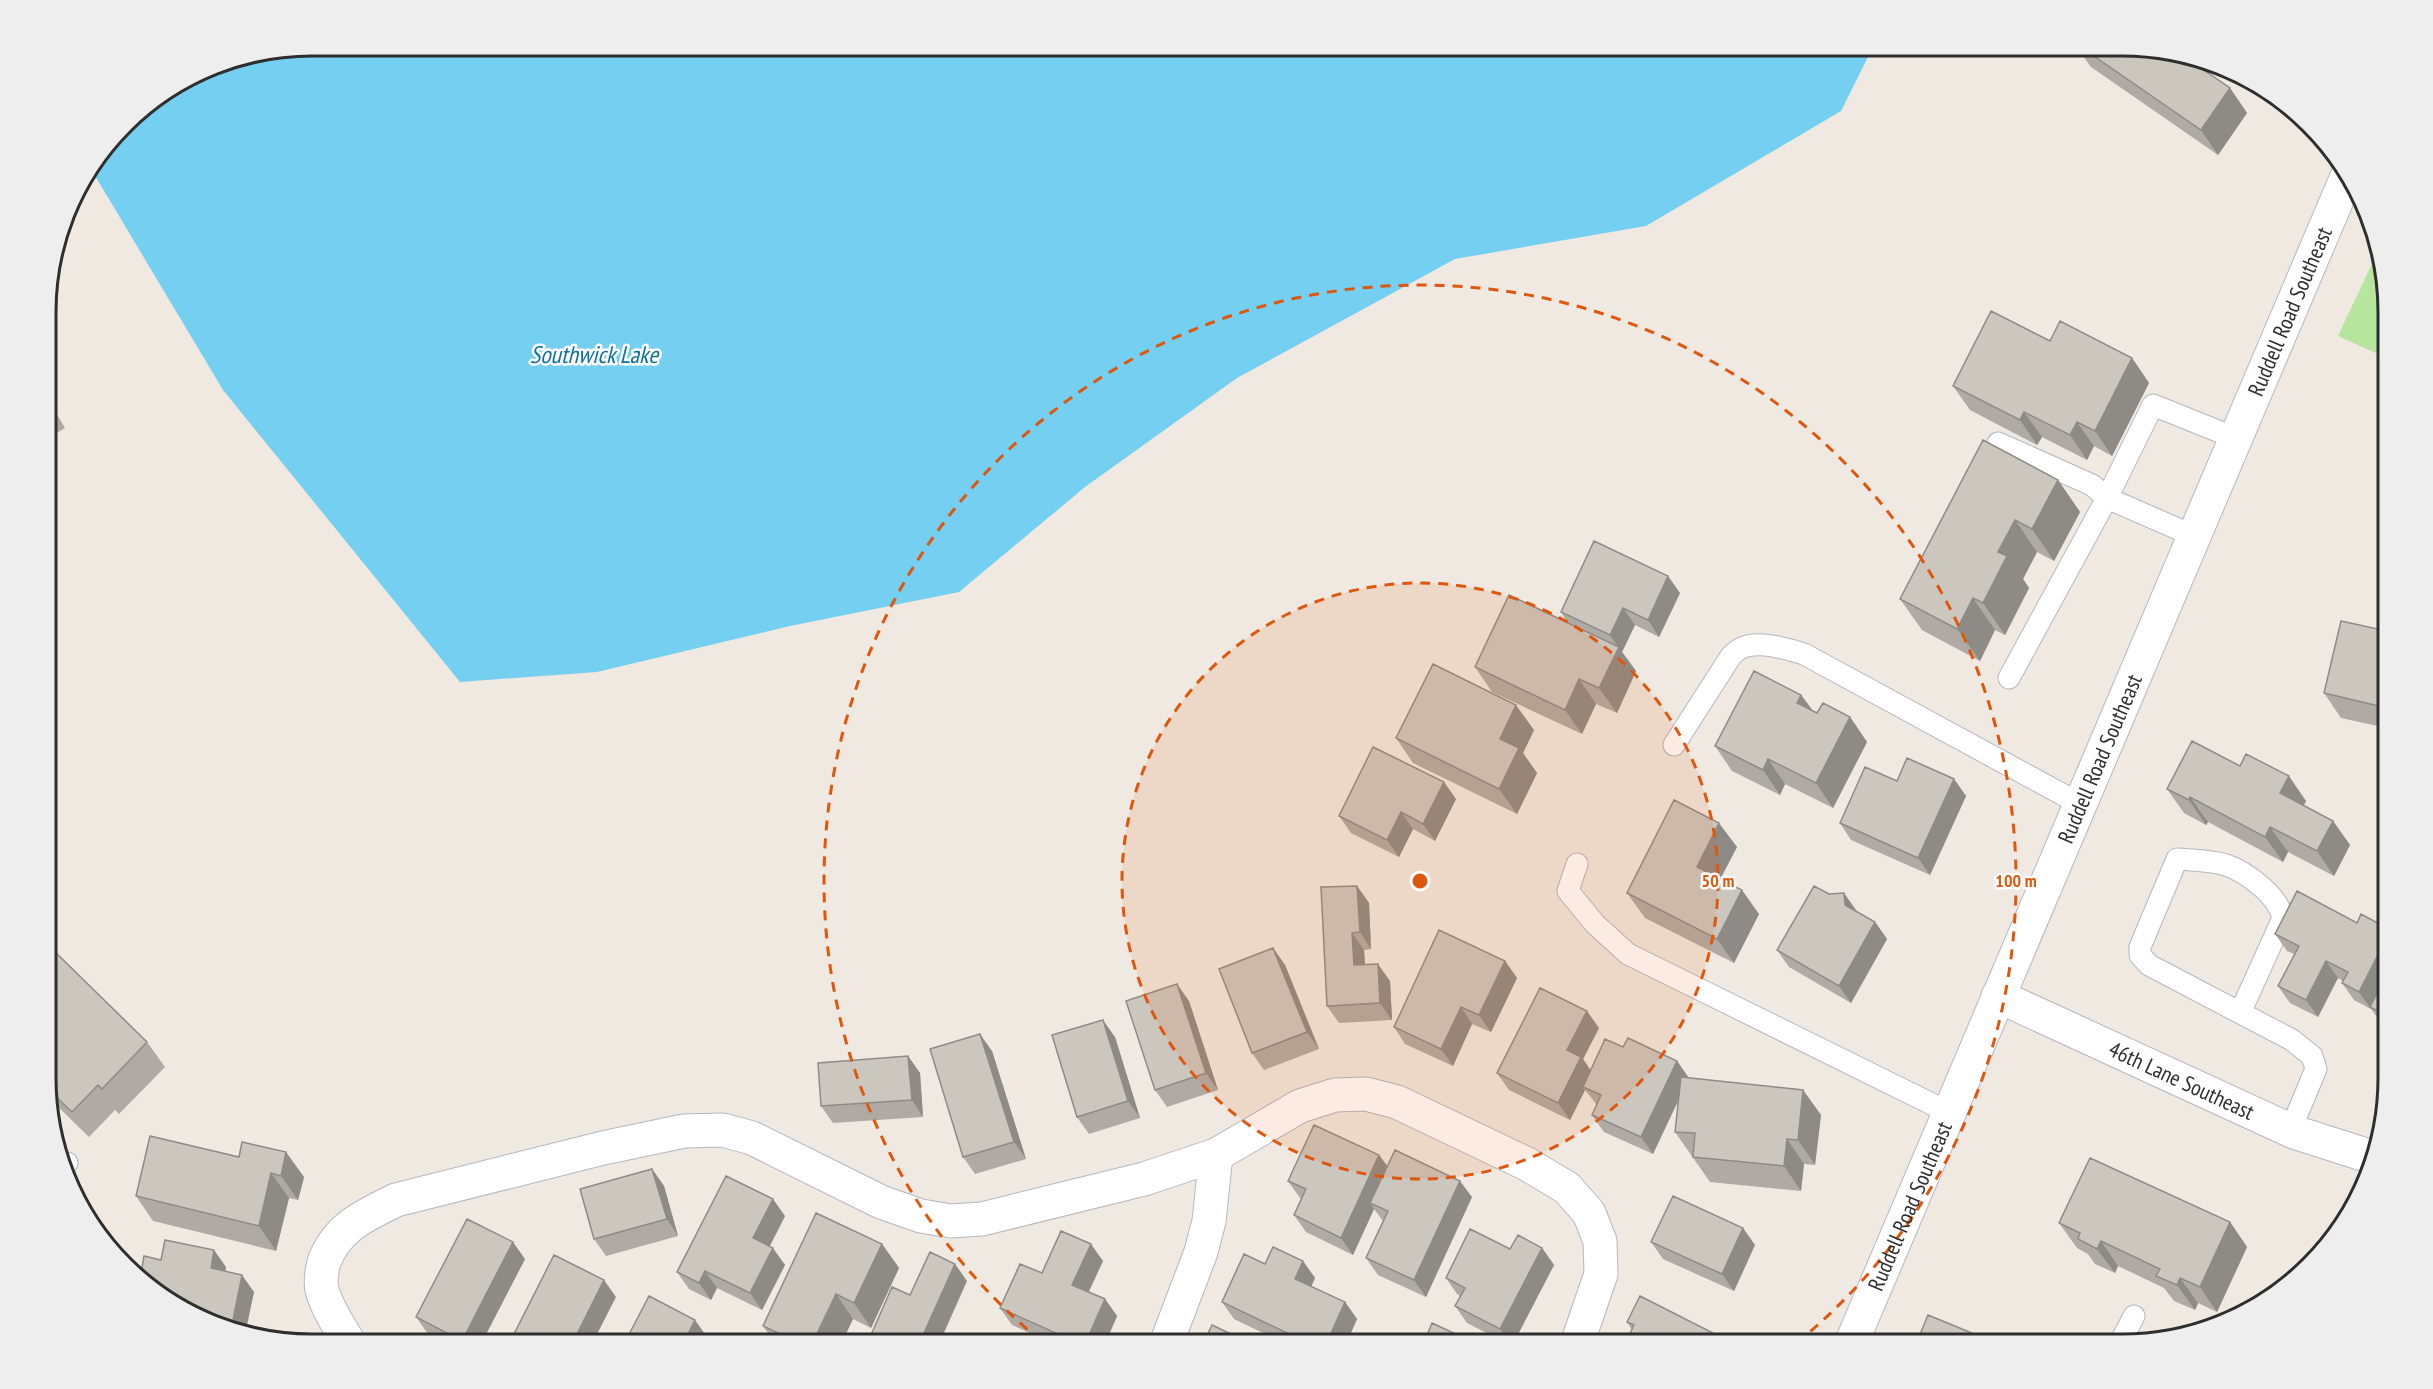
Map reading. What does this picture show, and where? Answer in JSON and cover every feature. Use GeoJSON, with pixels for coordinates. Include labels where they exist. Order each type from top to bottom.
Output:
{"type":"FeatureCollection","features":[{"type":"Feature","properties":{"kind":"street","name":"Ruddell Road Southeast"},"geometry":{"type":"LineString","coordinates":[[1855,1334],[2344,184]]}},
{"type":"Feature","properties":{"kind":"street","name":"46th Lane Southeast"},"geometry":{"type":"LineString","coordinates":[[1998,996],[2290,1131],[2366,1155]]}},
{"type":"Feature","properties":{"kind":"street"},"geometry":{"type":"LineString","coordinates":[[343,1334],[322,1288],[322,1269],[330,1247],[341,1232],[396,1200],[603,1148],[684,1131],[723,1130],[752,1138],[881,1202],[921,1216],[951,1221],[982,1219],[1144,1179],[1216,1155],[1300,1106],[1335,1095],[1366,1095],[1397,1102],[1527,1164],[1567,1188],[1589,1213],[1600,1241],[1601,1274],[1580,1334]]}},
{"type":"Feature","properties":{"kind":"street"},"geometry":{"type":"LineString","coordinates":[[1170,1334],[1201,1252],[1209,1221],[1216,1155]]}},
{"type":"Feature","properties":{"kind":"lane"},"geometry":{"type":"LineString","coordinates":[[2009,678],[2107,498],[2153,405],[2235,438]]}},
{"type":"Feature","properties":{"kind":"lane"},"geometry":{"type":"LineString","coordinates":[[1998,443],[2092,484],[2107,498],[2194,536]]}},
{"type":"Feature","properties":{"kind":"lane"},"geometry":{"type":"LineString","coordinates":[[1674,745],[1731,656],[1745,646],[1778,647],[1804,654],[2080,804]]}},
{"type":"Feature","properties":{"kind":"lane"},"geometry":{"type":"LineString","coordinates":[[2241,1013],[2283,918],[2281,909],[2269,893],[2240,869],[2215,862],[2177,860],[2140,947],[2140,955],[2149,965],[2292,1040],[2312,1056],[2316,1069],[2290,1131]]}},
{"type":"Feature","properties":{"kind":"lane"},"geometry":{"type":"LineString","coordinates":[[1577,864],[1568,891],[1595,924],[1628,954],[1948,1112]]}},
{"type":"Feature","properties":{"kind":"lane"},"geometry":{"type":"LineString","coordinates":[[2125,1334],[2134,1316]]}},
{"type":"Feature","properties":{"kind":"green space"},"geometry":{"type":"Polygon","coordinates":[[[2373,262],[2378,311],[2378,354],[2338,336],[2373,262]]]}},
{"type":"Feature","properties":{"kind":"water","name":"Southwick Lake"},"geometry":{"type":"Polygon","coordinates":[[[294,56],[1868,56],[1841,111],[1646,226],[1455,259],[1237,378],[1085,487],[959,592],[790,626],[597,672],[460,682],[223,390],[95,175],[130,130],[156,108],[183,90],[213,75],[261,60],[294,56]]]}},
{"type":"Feature","properties":{"kind":"building"},"geometry":{"type":"Polygon","coordinates":[[[2094,56],[2139,56],[2172,60],[2201,68],[2230,88],[2201,130],[2094,56]]]}},
{"type":"Feature","properties":{"kind":"building"},"geometry":{"type":"Polygon","coordinates":[[[1991,311],[2050,341],[2060,321],[2132,358],[2095,431],[2077,422],[2070,435],[2024,412],[2020,420],[1953,386],[1991,311]]]}},
{"type":"Feature","properties":{"kind":"building"},"geometry":{"type":"Polygon","coordinates":[[[1983,440],[2058,480],[2032,529],[2015,520],[1998,552],[2007,556],[1983,603],[1973,598],[1957,629],[1900,599],[1983,440]]]}},
{"type":"Feature","properties":{"kind":"building"},"geometry":{"type":"Polygon","coordinates":[[[1594,541],[1668,576],[1648,620],[1623,608],[1610,635],[1561,612],[1594,541]]]}},
{"type":"Feature","properties":{"kind":"building"},"geometry":{"type":"Polygon","coordinates":[[[1509,595],[1619,647],[1599,688],[1579,679],[1565,710],[1475,667],[1509,595]]]}},
{"type":"Feature","properties":{"kind":"building"},"geometry":{"type":"Polygon","coordinates":[[[2341,621],[2378,629],[2378,706],[2324,693],[2341,621]]]}},
{"type":"Feature","properties":{"kind":"building"},"geometry":{"type":"Polygon","coordinates":[[[1433,664],[1516,705],[1500,739],[1519,748],[1499,789],[1396,738],[1433,664]]]}},
{"type":"Feature","properties":{"kind":"building"},"geometry":{"type":"Polygon","coordinates":[[[1754,671],[1801,695],[1797,703],[1817,713],[1823,703],[1850,717],[1816,783],[1768,759],[1763,770],[1715,746],[1754,671]]]}},
{"type":"Feature","properties":{"kind":"building"},"geometry":{"type":"Polygon","coordinates":[[[2192,741],[2240,766],[2246,754],[2289,776],[2280,793],[2333,821],[2317,851],[2270,827],[2265,837],[2190,797],[2189,800],[2167,789],[2192,741]]]}},
{"type":"Feature","properties":{"kind":"building"},"geometry":{"type":"Polygon","coordinates":[[[1373,747],[1444,782],[1423,824],[1401,812],[1387,840],[1339,816],[1373,747]]]}},
{"type":"Feature","properties":{"kind":"building"},"geometry":{"type":"Polygon","coordinates":[[[1907,758],[1954,779],[1918,858],[1840,823],[1865,767],[1897,781],[1907,758]]]}},
{"type":"Feature","properties":{"kind":"building"},"geometry":{"type":"Polygon","coordinates":[[[1674,800],[1719,823],[1697,867],[1742,890],[1717,939],[1627,893],[1674,800]]]}},
{"type":"Feature","properties":{"kind":"building"},"geometry":{"type":"Polygon","coordinates":[[[1357,886],[1360,932],[1352,933],[1354,965],[1378,964],[1380,1003],[1327,1006],[1321,887],[1357,886]]]}},
{"type":"Feature","properties":{"kind":"building"},"geometry":{"type":"Polygon","coordinates":[[[1814,886],[1829,894],[1844,893],[1845,905],[1875,922],[1839,986],[1777,950],[1814,886]]]}},
{"type":"Feature","properties":{"kind":"building"},"geometry":{"type":"Polygon","coordinates":[[[2297,891],[2357,923],[2361,914],[2378,923],[2378,955],[2359,992],[2342,983],[2348,972],[2326,961],[2306,1000],[2278,986],[2299,946],[2275,934],[2297,891]]]}},
{"type":"Feature","properties":{"kind":"building"},"geometry":{"type":"Polygon","coordinates":[[[1439,930],[1505,961],[1479,1015],[1461,1007],[1441,1049],[1394,1027],[1439,930]]]}},
{"type":"Feature","properties":{"kind":"building"},"geometry":{"type":"Polygon","coordinates":[[[1273,948],[1307,1032],[1252,1053],[1219,969],[1273,948]]]}},
{"type":"Feature","properties":{"kind":"building"},"geometry":{"type":"Polygon","coordinates":[[[56,953],[147,1042],[102,1089],[98,1085],[72,1112],[56,1095],[56,953]]]}},
{"type":"Feature","properties":{"kind":"building"},"geometry":{"type":"Polygon","coordinates":[[[1177,984],[1206,1073],[1155,1090],[1126,1001],[1177,984]]]}},
{"type":"Feature","properties":{"kind":"building"},"geometry":{"type":"Polygon","coordinates":[[[1540,988],[1587,1011],[1567,1050],[1581,1057],[1558,1103],[1497,1073],[1540,988]]]}},
{"type":"Feature","properties":{"kind":"building"},"geometry":{"type":"Polygon","coordinates":[[[2378,991],[2378,1011],[2370,1007],[2378,991]]]}},
{"type":"Feature","properties":{"kind":"building"},"geometry":{"type":"Polygon","coordinates":[[[1103,1020],[1128,1101],[1077,1117],[1052,1035],[1103,1020]]]}},
{"type":"Feature","properties":{"kind":"building"},"geometry":{"type":"Polygon","coordinates":[[[980,1034],[1014,1142],[963,1157],[930,1049],[980,1034]]]}},
{"type":"Feature","properties":{"kind":"building"},"geometry":{"type":"Polygon","coordinates":[[[1628,1038],[1677,1061],[1641,1137],[1592,1115],[1601,1095],[1583,1087],[1605,1039],[1623,1047],[1628,1038]]]}},
{"type":"Feature","properties":{"kind":"building"},"geometry":{"type":"Polygon","coordinates":[[[908,1056],[912,1100],[821,1106],[818,1063],[908,1056]]]}},
{"type":"Feature","properties":{"kind":"building"},"geometry":{"type":"Polygon","coordinates":[[[1681,1077],[1803,1090],[1798,1140],[1787,1139],[1784,1166],[1693,1157],[1695,1133],[1675,1132],[1681,1077]]]}},
{"type":"Feature","properties":{"kind":"building"},"geometry":{"type":"Polygon","coordinates":[[[1314,1125],[1379,1155],[1341,1238],[1294,1215],[1306,1189],[1288,1181],[1314,1125]]]}},
{"type":"Feature","properties":{"kind":"building"},"geometry":{"type":"Polygon","coordinates":[[[150,1136],[239,1157],[242,1142],[286,1152],[281,1176],[271,1173],[259,1226],[136,1196],[150,1136]]]}},
{"type":"Feature","properties":{"kind":"building"},"geometry":{"type":"Polygon","coordinates":[[[1395,1150],[1460,1181],[1414,1280],[1366,1258],[1388,1211],[1370,1203],[1395,1150]]]}},
{"type":"Feature","properties":{"kind":"building"},"geometry":{"type":"Polygon","coordinates":[[[2090,1158],[2230,1222],[2200,1287],[2180,1278],[2177,1285],[2156,1276],[2160,1269],[2101,1241],[2097,1249],[2078,1239],[2080,1233],[2059,1223],[2090,1158]]]}},
{"type":"Feature","properties":{"kind":"building"},"geometry":{"type":"Polygon","coordinates":[[[652,1169],[667,1219],[594,1239],[580,1189],[652,1169]]]}},
{"type":"Feature","properties":{"kind":"building"},"geometry":{"type":"Polygon","coordinates":[[[726,1176],[773,1199],[753,1238],[773,1248],[750,1293],[705,1271],[699,1283],[677,1272],[726,1176]]]}},
{"type":"Feature","properties":{"kind":"building"},"geometry":{"type":"Polygon","coordinates":[[[1673,1196],[1743,1228],[1722,1274],[1651,1242],[1673,1196]]]}},
{"type":"Feature","properties":{"kind":"building"},"geometry":{"type":"Polygon","coordinates":[[[816,1213],[882,1244],[854,1303],[836,1294],[817,1334],[780,1334],[763,1326],[816,1213]]]}},
{"type":"Feature","properties":{"kind":"building"},"geometry":{"type":"Polygon","coordinates":[[[467,1219],[513,1242],[466,1334],[449,1334],[416,1317],[467,1219]]]}},
{"type":"Feature","properties":{"kind":"building"},"geometry":{"type":"Polygon","coordinates":[[[1470,1229],[1510,1249],[1518,1235],[1542,1248],[1500,1329],[1455,1306],[1465,1288],[1446,1278],[1470,1229]]]}},
{"type":"Feature","properties":{"kind":"building"},"geometry":{"type":"Polygon","coordinates":[[[1061,1231],[1091,1244],[1072,1285],[1105,1299],[1089,1334],[1058,1334],[1000,1308],[1020,1264],[1042,1273],[1061,1231]]]}},
{"type":"Feature","properties":{"kind":"building"},"geometry":{"type":"Polygon","coordinates":[[[165,1240],[214,1250],[211,1268],[242,1275],[233,1321],[183,1299],[142,1269],[144,1256],[161,1260],[165,1240]]]}},
{"type":"Feature","properties":{"kind":"building"},"geometry":{"type":"Polygon","coordinates":[[[1273,1247],[1303,1261],[1295,1279],[1345,1302],[1331,1334],[1289,1334],[1222,1302],[1244,1254],[1265,1264],[1273,1247]]]}},
{"type":"Feature","properties":{"kind":"building"},"geometry":{"type":"Polygon","coordinates":[[[930,1252],[955,1264],[924,1334],[871,1334],[892,1287],[910,1295],[930,1252]]]}},
{"type":"Feature","properties":{"kind":"building"},"geometry":{"type":"Polygon","coordinates":[[[554,1255],[604,1280],[577,1334],[514,1334],[554,1255]]]}},
{"type":"Feature","properties":{"kind":"building"},"geometry":{"type":"Polygon","coordinates":[[[649,1296],[695,1320],[688,1334],[629,1334],[649,1296]]]}},
{"type":"Feature","properties":{"kind":"building"},"geometry":{"type":"Polygon","coordinates":[[[1640,1296],[1715,1334],[1630,1334],[1634,1325],[1627,1322],[1640,1296]]]}},
{"type":"Feature","properties":{"kind":"building"},"geometry":{"type":"Polygon","coordinates":[[[1928,1315],[1974,1334],[1920,1334],[1928,1315]]]}},
{"type":"Feature","properties":{"kind":"building"},"geometry":{"type":"Polygon","coordinates":[[[1432,1323],[1456,1334],[1428,1334],[1432,1323]]]}},
{"type":"Feature","properties":{"kind":"building"},"geometry":{"type":"Polygon","coordinates":[[[1212,1325],[1231,1334],[1208,1334],[1212,1325]]]}}]}
